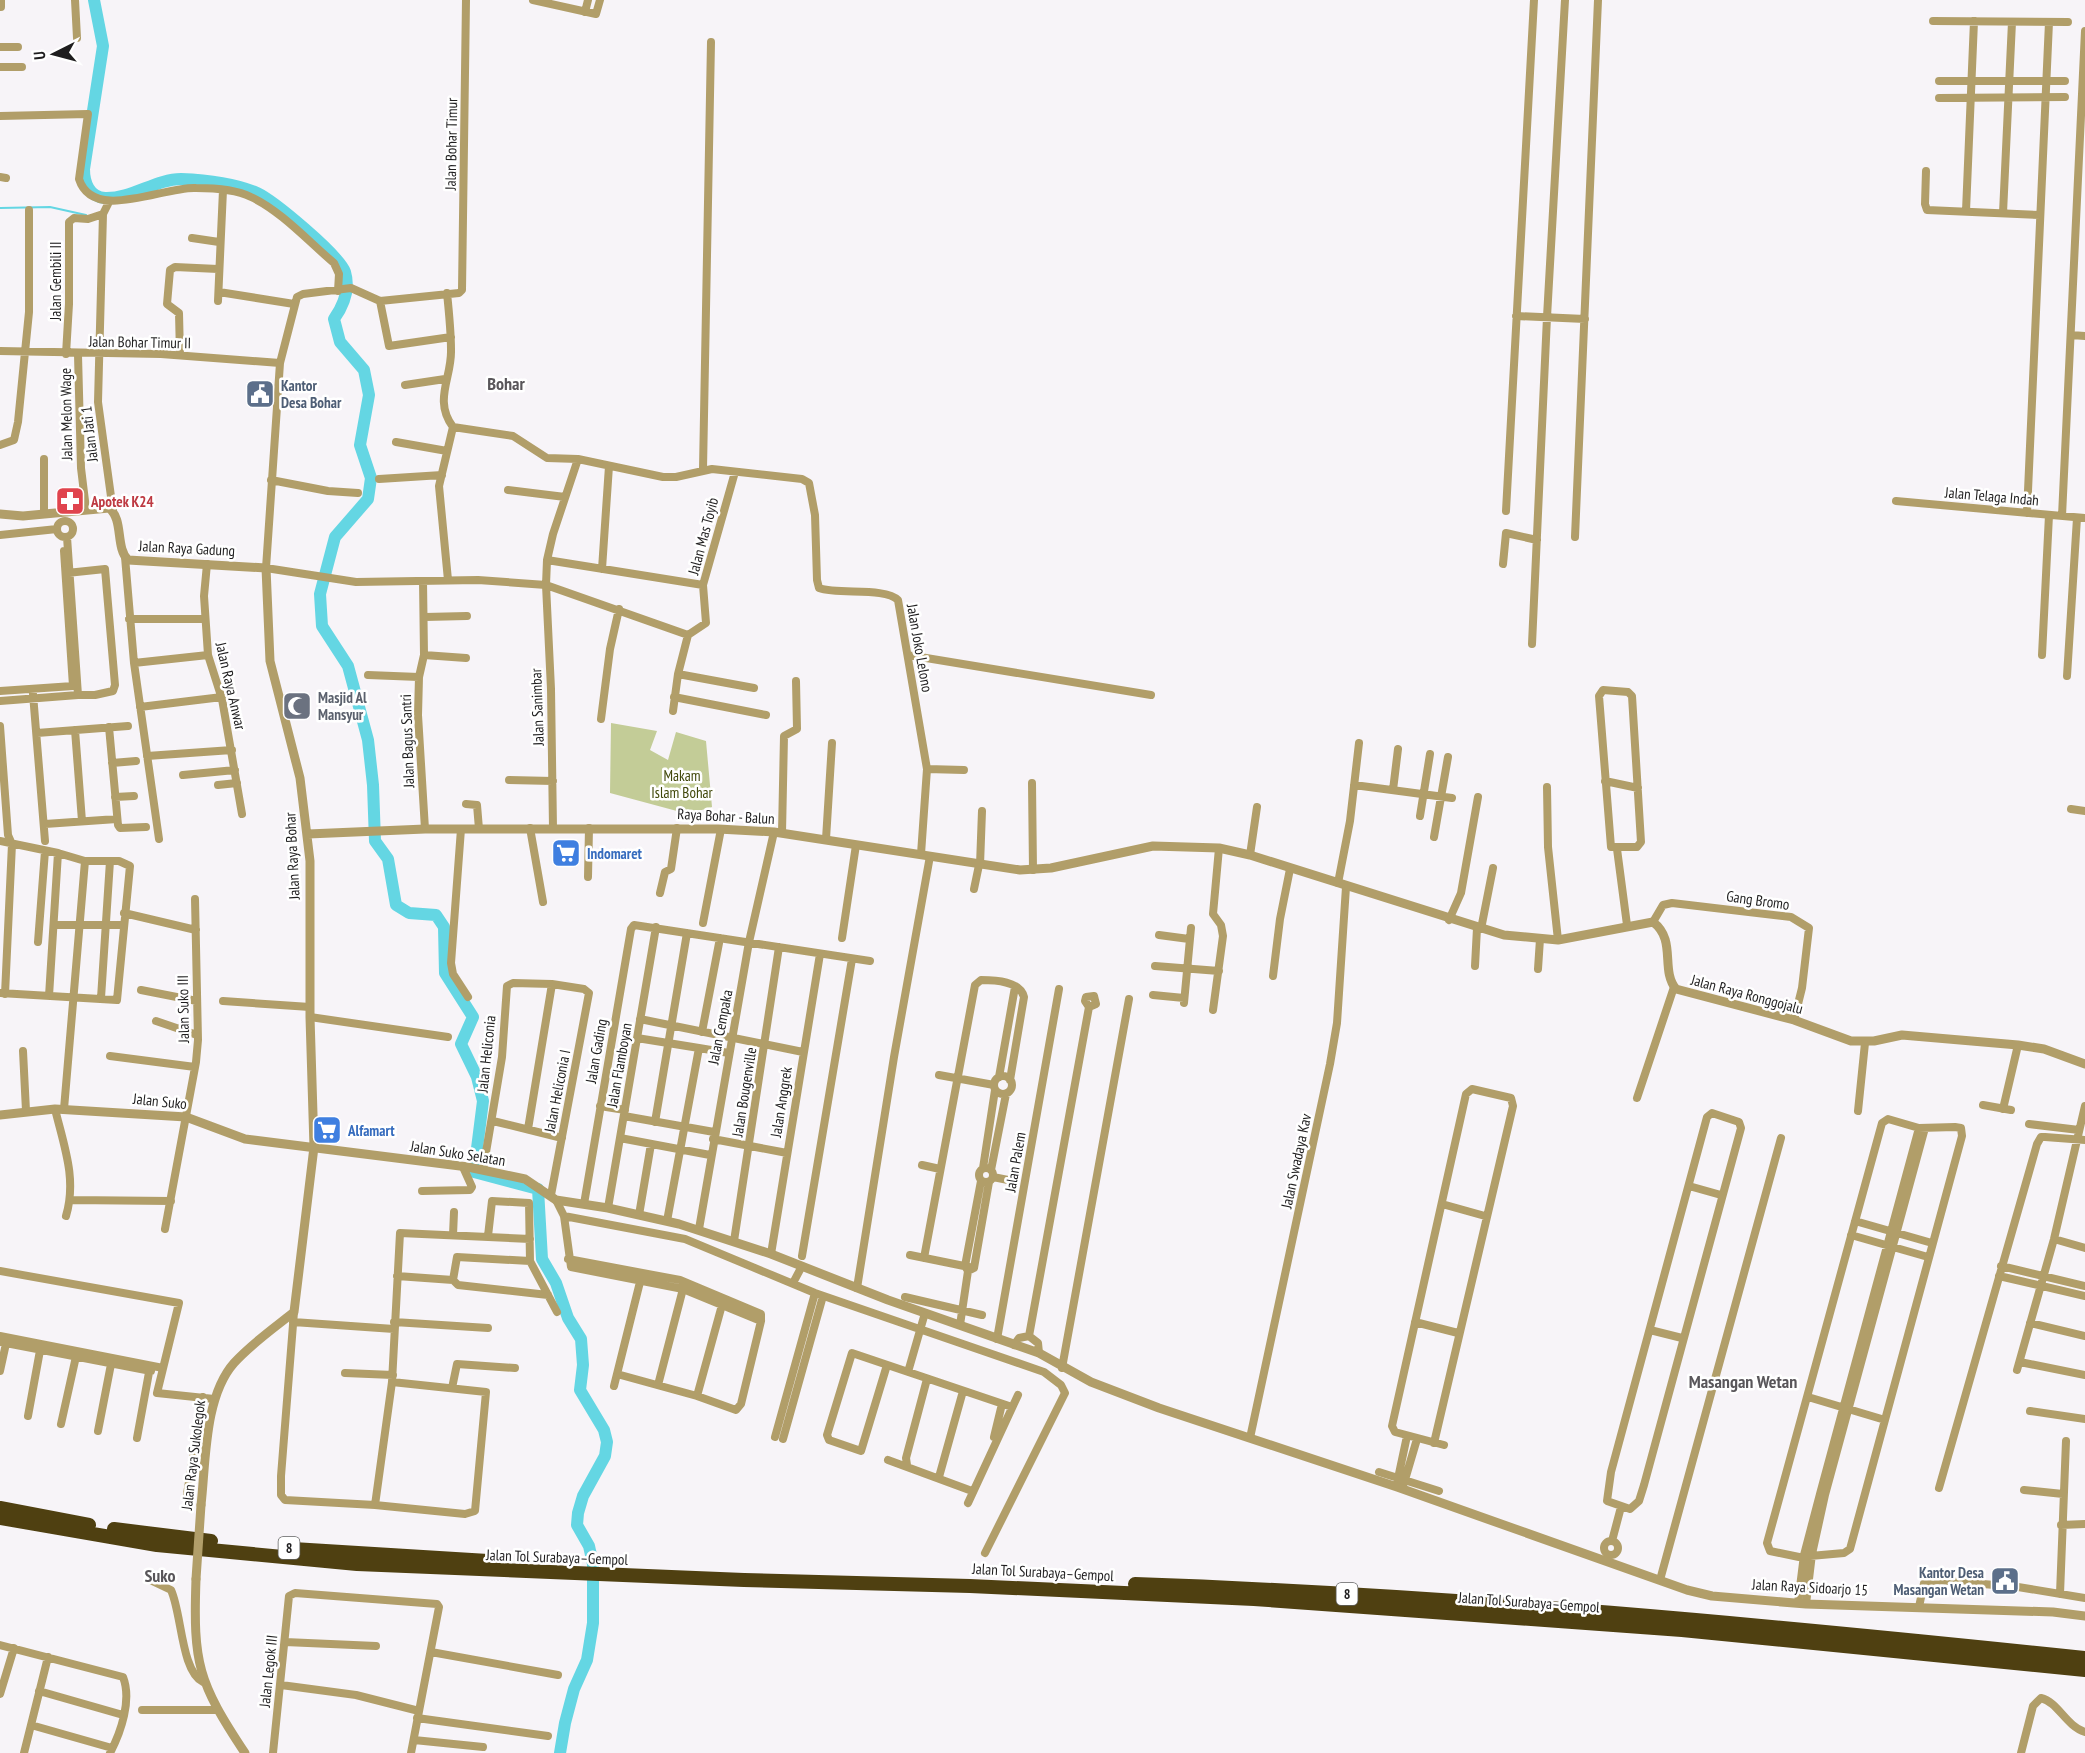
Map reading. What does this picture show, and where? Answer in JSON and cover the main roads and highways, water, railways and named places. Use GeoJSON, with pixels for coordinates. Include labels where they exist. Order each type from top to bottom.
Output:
{"type":"FeatureCollection","features":[{"type":"Feature","properties":{"kind":"highway","name":"Jalan Tol Surabaya–Gempol"},"geometry":{"type":"LineString","coordinates":[[0,1508],[108,1528],[239,1544],[581,1570]]}},
{"type":"Feature","properties":{"kind":"highway","name":"Jalan Tol Surabaya–Gempol"},"geometry":{"type":"LineString","coordinates":[[0,1518],[157,1545],[357,1564],[607,1571],[1290,1601],[1706,1632],[2085,1670]]}},
{"type":"Feature","properties":{"kind":"highway","name":"Jalan Tol Surabaya–Gempol"},"geometry":{"type":"LineString","coordinates":[[607,1571],[1177,1585],[1441,1599],[1673,1616],[2085,1658]]}},
{"type":"Feature","properties":{"kind":"waterway"},"geometry":{"type":"LineString","coordinates":[[94,0],[103,46],[84,169],[86,184],[91,192],[100,197],[115,197],[162,182],[181,179],[239,187],[257,193],[291,217],[331,254],[345,272],[347,285],[345,297],[334,319],[340,342],[364,370],[369,395],[360,445],[371,478],[368,499],[335,537],[320,594],[322,626],[348,666],[368,740],[373,785],[375,841],[388,859],[396,905],[409,913],[436,915],[444,927],[445,973],[473,1017],[461,1044],[477,1077],[483,1101],[474,1172],[538,1189],[542,1259],[556,1283],[568,1318],[581,1339],[583,1365],[580,1390],[604,1430],[607,1442],[605,1456],[583,1496],[578,1513],[577,1525],[589,1546],[593,1564],[593,1623],[587,1660],[574,1689],[560,1753]]}},
{"type":"Feature","properties":{"kind":"waterway"},"geometry":{"type":"LineString","coordinates":[[0,208],[50,207],[86,215]]}},
{"type":"Feature","properties":{"kind":"place","name":"Kantor Desa Bohar"},"geometry":{"type":"Point","coordinates":[260,394]}},
{"type":"Feature","properties":{"kind":"place","name":"Apotek K24"},"geometry":{"type":"Point","coordinates":[70,501]}},
{"type":"Feature","properties":{"kind":"place","name":"Masjid Al Mansyur"},"geometry":{"type":"Point","coordinates":[297,706]}},
{"type":"Feature","properties":{"kind":"place","name":"Indomaret"},"geometry":{"type":"Point","coordinates":[566,853]}},
{"type":"Feature","properties":{"kind":"place","name":"Alfamart"},"geometry":{"type":"Point","coordinates":[327,1130]}},
{"type":"Feature","properties":{"kind":"place","name":"Kantor Desa Masangan Wetan"},"geometry":{"type":"Point","coordinates":[2005,1581]}},
{"type":"Feature","properties":{"kind":"district","name":"Bohar"},"geometry":{"type":"Point","coordinates":[506,383]}},
{"type":"Feature","properties":{"kind":"district","name":"Masangan Wetan"},"geometry":{"type":"Point","coordinates":[1743,1381]}},
{"type":"Feature","properties":{"kind":"district","name":"Suko"},"geometry":{"type":"Point","coordinates":[160,1575]}},
{"type":"Feature","properties":{"kind":"park label","name":"Makam Islam Bohar"},"geometry":{"type":"Point","coordinates":[682,784]}}]}
